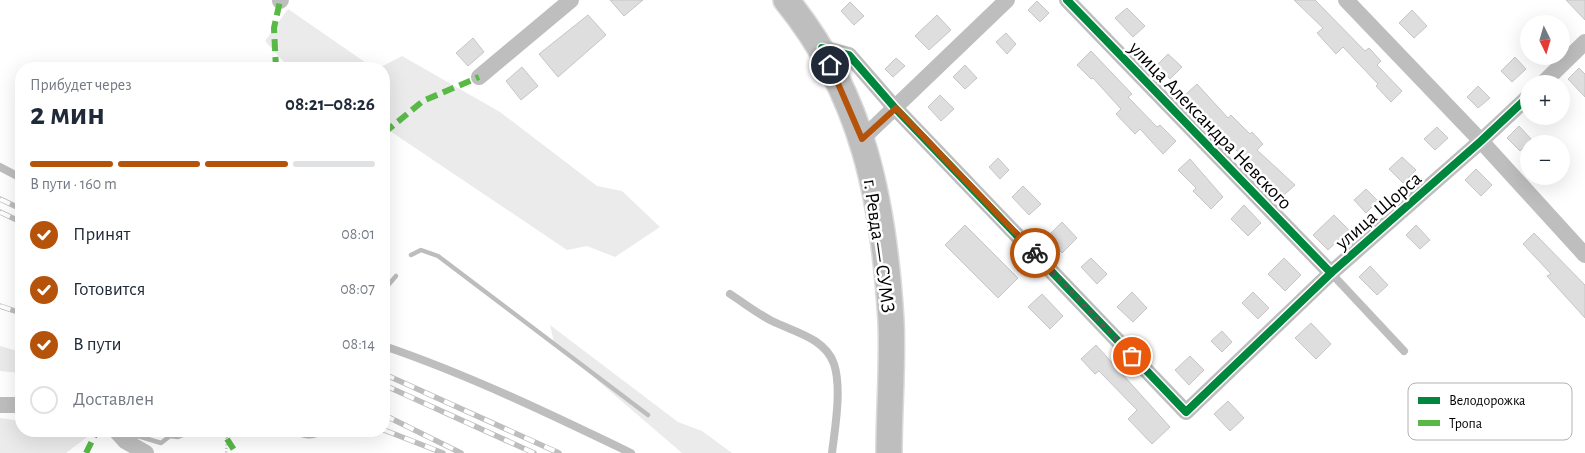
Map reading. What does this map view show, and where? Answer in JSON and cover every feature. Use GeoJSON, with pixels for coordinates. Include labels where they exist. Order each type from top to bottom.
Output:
{"type":"FeatureCollection","features":[{"type":"Feature","properties":{"kind":"main road","name":"г. Ревда — СУМЗ"},"geometry":{"type":"LineString","coordinates":[[786,0],[822,48],[862,139],[874,185],[885,251],[891,322],[889,453]]}},
{"type":"Feature","properties":{"kind":"street"},"geometry":{"type":"LineString","coordinates":[[479,77],[571,0]]}},
{"type":"Feature","properties":{"kind":"street"},"geometry":{"type":"LineString","coordinates":[[862,139],[1007,0]]}},
{"type":"Feature","properties":{"kind":"street","name":"улица Александра Невского"},"geometry":{"type":"LineString","coordinates":[[1067,0],[1331,273]]}},
{"type":"Feature","properties":{"kind":"street"},"geometry":{"type":"LineString","coordinates":[[1346,0],[1481,141],[1585,255]]}},
{"type":"Feature","properties":{"kind":"street"},"geometry":{"type":"LineString","coordinates":[[1551,75],[1585,42]]}},
{"type":"Feature","properties":{"kind":"street"},"geometry":{"type":"LineString","coordinates":[[822,48],[849,55],[896,108]]}},
{"type":"Feature","properties":{"kind":"street","name":"улица Щорса"},"geometry":{"type":"LineString","coordinates":[[896,108],[1186,412],[1331,273],[1520,104]]}},
{"type":"Feature","properties":{"kind":"street"},"geometry":{"type":"LineString","coordinates":[[0,405],[15,405]]}},
{"type":"Feature","properties":{"kind":"street"},"geometry":{"type":"LineString","coordinates":[[121,437],[146,453]]}},
{"type":"Feature","properties":{"kind":"lane"},"geometry":{"type":"LineString","coordinates":[[0,167],[15,175]]}},
{"type":"Feature","properties":{"kind":"lane","name":"улица Александра Невского"},"geometry":{"type":"LineString","coordinates":[[1331,273],[1404,352]]}},
{"type":"Feature","properties":{"kind":"lane"},"geometry":{"type":"LineString","coordinates":[[730,294],[772,321],[805,335],[821,346],[830,356],[834,365],[836,392],[832,453]]}},
{"type":"Feature","properties":{"kind":"lane"},"geometry":{"type":"LineString","coordinates":[[390,348],[428,361],[513,396],[631,453]]}},
{"type":"Feature","properties":{"kind":"path"},"geometry":{"type":"LineString","coordinates":[[226,437],[226,453]]}},
{"type":"Feature","properties":{"kind":"shaded area"},"geometry":{"type":"Polygon","coordinates":[[[288,9],[365,62],[285,62],[265,41],[288,9]]]}},
{"type":"Feature","properties":{"kind":"shaded area"},"geometry":{"type":"Polygon","coordinates":[[[402,56],[500,112],[597,186],[622,191],[660,227],[615,257],[587,246],[567,250],[390,131],[390,62],[402,56]]]}},
{"type":"Feature","properties":{"kind":"shaded area"},"geometry":{"type":"Polygon","coordinates":[[[550,325],[678,422],[702,431],[732,453],[682,453],[554,343],[550,325]]]}},
{"type":"Feature","properties":{"kind":"shaded area"},"geometry":{"type":"Polygon","coordinates":[[[0,346],[15,350],[15,372],[0,371],[0,346]]]}},
{"type":"Feature","properties":{"kind":"shaded area"},"geometry":{"type":"Polygon","coordinates":[[[0,418],[15,420],[15,437],[87,437],[66,453],[0,453],[0,418]]]}},
{"type":"Feature","properties":{"kind":"building"},"geometry":{"type":"Polygon","coordinates":[[[610,0],[643,0],[624,16],[610,0]]]}},
{"type":"Feature","properties":{"kind":"building"},"geometry":{"type":"Polygon","coordinates":[[[1294,0],[1315,0],[1365,51],[1369,48],[1381,61],[1377,65],[1402,91],[1391,102],[1376,86],[1378,84],[1343,47],[1336,54],[1317,33],[1323,28],[1294,0]]]}},
{"type":"Feature","properties":{"kind":"building"},"geometry":{"type":"Polygon","coordinates":[[[1566,0],[1585,0],[1585,20],[1566,0]]]}},
{"type":"Feature","properties":{"kind":"building"},"geometry":{"type":"Polygon","coordinates":[[[1037,1],[1049,13],[1040,22],[1028,10],[1037,1]]]}},
{"type":"Feature","properties":{"kind":"building"},"geometry":{"type":"Polygon","coordinates":[[[850,2],[864,16],[854,25],[841,11],[850,2]]]}},
{"type":"Feature","properties":{"kind":"building"},"geometry":{"type":"Polygon","coordinates":[[[1127,8],[1145,26],[1133,37],[1115,18],[1127,8]]]}},
{"type":"Feature","properties":{"kind":"building"},"geometry":{"type":"Polygon","coordinates":[[[1412,10],[1427,26],[1414,38],[1399,23],[1412,10]]]}},
{"type":"Feature","properties":{"kind":"building"},"geometry":{"type":"Polygon","coordinates":[[[588,15],[606,35],[558,77],[539,54],[588,15]]]}},
{"type":"Feature","properties":{"kind":"building"},"geometry":{"type":"Polygon","coordinates":[[[937,15],[951,30],[929,50],[915,36],[937,15]]]}},
{"type":"Feature","properties":{"kind":"building"},"geometry":{"type":"Polygon","coordinates":[[[1006,33],[1016,44],[1007,54],[996,42],[1006,33]]]}},
{"type":"Feature","properties":{"kind":"building"},"geometry":{"type":"Polygon","coordinates":[[[473,38],[484,52],[468,66],[456,53],[473,38]]]}},
{"type":"Feature","properties":{"kind":"building"},"geometry":{"type":"Polygon","coordinates":[[[1091,51],[1132,94],[1128,97],[1157,127],[1160,125],[1176,141],[1163,154],[1140,129],[1135,134],[1116,114],[1121,109],[1093,78],[1091,79],[1077,65],[1091,51]]]}},
{"type":"Feature","properties":{"kind":"building"},"geometry":{"type":"Polygon","coordinates":[[[1168,54],[1182,67],[1170,79],[1157,65],[1168,54]]]}},
{"type":"Feature","properties":{"kind":"building"},"geometry":{"type":"Polygon","coordinates":[[[1515,57],[1520,65],[1526,69],[1512,82],[1501,71],[1515,57]]]}},
{"type":"Feature","properties":{"kind":"building"},"geometry":{"type":"Polygon","coordinates":[[[896,58],[905,66],[893,77],[885,69],[896,58]]]}},
{"type":"Feature","properties":{"kind":"building"},"geometry":{"type":"Polygon","coordinates":[[[965,65],[977,78],[965,89],[953,77],[965,65]]]}},
{"type":"Feature","properties":{"kind":"building"},"geometry":{"type":"Polygon","coordinates":[[[522,67],[538,86],[521,100],[506,81],[522,67]]]}},
{"type":"Feature","properties":{"kind":"building"},"geometry":{"type":"Polygon","coordinates":[[[1579,68],[1585,74],[1585,97],[1570,81],[1570,77],[1579,68]]]}},
{"type":"Feature","properties":{"kind":"building"},"geometry":{"type":"Polygon","coordinates":[[[1197,84],[1228,118],[1231,115],[1250,134],[1252,132],[1263,144],[1257,150],[1295,185],[1284,195],[1235,149],[1185,95],[1197,84]]]}},
{"type":"Feature","properties":{"kind":"building"},"geometry":{"type":"Polygon","coordinates":[[[1478,86],[1490,98],[1478,108],[1467,97],[1478,86]]]}},
{"type":"Feature","properties":{"kind":"building"},"geometry":{"type":"Polygon","coordinates":[[[940,95],[954,109],[941,121],[928,107],[940,95]]]}},
{"type":"Feature","properties":{"kind":"building"},"geometry":{"type":"Polygon","coordinates":[[[1519,126],[1527,135],[1520,135],[1520,151],[1507,138],[1519,126]]]}},
{"type":"Feature","properties":{"kind":"building"},"geometry":{"type":"Polygon","coordinates":[[[1437,127],[1448,138],[1435,150],[1424,139],[1437,127]]]}},
{"type":"Feature","properties":{"kind":"building"},"geometry":{"type":"Polygon","coordinates":[[[1402,157],[1416,170],[1403,183],[1389,169],[1402,157]]]}},
{"type":"Feature","properties":{"kind":"building"},"geometry":{"type":"Polygon","coordinates":[[[998,158],[1009,170],[1000,179],[989,167],[998,158]]]}},
{"type":"Feature","properties":{"kind":"building"},"geometry":{"type":"Polygon","coordinates":[[[1190,159],[1223,197],[1211,209],[1193,191],[1196,188],[1178,170],[1190,159]]]}},
{"type":"Feature","properties":{"kind":"building"},"geometry":{"type":"Polygon","coordinates":[[[1476,169],[1492,185],[1481,196],[1465,180],[1476,169]]]}},
{"type":"Feature","properties":{"kind":"building"},"geometry":{"type":"Polygon","coordinates":[[[1023,186],[1041,204],[1029,215],[1012,197],[1023,186]]]}},
{"type":"Feature","properties":{"kind":"building"},"geometry":{"type":"Polygon","coordinates":[[[1366,189],[1378,201],[1366,213],[1354,200],[1366,189]]]}},
{"type":"Feature","properties":{"kind":"building"},"geometry":{"type":"Polygon","coordinates":[[[1244,205],[1261,223],[1248,236],[1231,219],[1244,205]]]}},
{"type":"Feature","properties":{"kind":"building"},"geometry":{"type":"Polygon","coordinates":[[[1334,215],[1349,230],[1328,250],[1313,235],[1334,215]]]}},
{"type":"Feature","properties":{"kind":"building"},"geometry":{"type":"Polygon","coordinates":[[[1062,222],[1077,238],[1062,253],[1047,237],[1062,222]]]}},
{"type":"Feature","properties":{"kind":"building"},"geometry":{"type":"Polygon","coordinates":[[[965,225],[1018,278],[998,298],[945,245],[965,225]]]}},
{"type":"Feature","properties":{"kind":"building"},"geometry":{"type":"Polygon","coordinates":[[[1416,225],[1430,240],[1420,249],[1406,235],[1416,225]]]}},
{"type":"Feature","properties":{"kind":"building"},"geometry":{"type":"Polygon","coordinates":[[[1534,233],[1585,285],[1585,318],[1547,276],[1551,274],[1523,244],[1534,233]]]}},
{"type":"Feature","properties":{"kind":"building"},"geometry":{"type":"Polygon","coordinates":[[[1091,258],[1107,274],[1097,284],[1081,267],[1091,258]]]}},
{"type":"Feature","properties":{"kind":"building"},"geometry":{"type":"Polygon","coordinates":[[[1284,258],[1301,275],[1285,291],[1268,274],[1284,258]]]}},
{"type":"Feature","properties":{"kind":"building"},"geometry":{"type":"Polygon","coordinates":[[[1370,266],[1388,285],[1377,295],[1359,277],[1370,266]]]}},
{"type":"Feature","properties":{"kind":"building"},"geometry":{"type":"Polygon","coordinates":[[[1132,292],[1147,308],[1133,322],[1117,307],[1132,292]]]}},
{"type":"Feature","properties":{"kind":"building"},"geometry":{"type":"Polygon","coordinates":[[[1253,292],[1269,308],[1258,319],[1242,303],[1253,292]]]}},
{"type":"Feature","properties":{"kind":"building"},"geometry":{"type":"Polygon","coordinates":[[[1042,294],[1063,316],[1050,329],[1028,307],[1042,294]]]}},
{"type":"Feature","properties":{"kind":"building"},"geometry":{"type":"Polygon","coordinates":[[[1311,323],[1331,344],[1316,359],[1295,338],[1311,323]]]}},
{"type":"Feature","properties":{"kind":"building"},"geometry":{"type":"Polygon","coordinates":[[[1222,331],[1232,342],[1222,352],[1211,341],[1222,331]]]}},
{"type":"Feature","properties":{"kind":"building"},"geometry":{"type":"Polygon","coordinates":[[[1096,345],[1170,427],[1152,444],[1128,419],[1137,410],[1099,371],[1095,374],[1081,359],[1096,345]]]}},
{"type":"Feature","properties":{"kind":"building"},"geometry":{"type":"Polygon","coordinates":[[[1190,356],[1204,370],[1189,385],[1175,370],[1190,356]]]}},
{"type":"Feature","properties":{"kind":"building"},"geometry":{"type":"Polygon","coordinates":[[[1228,401],[1244,418],[1230,431],[1214,414],[1228,401]]]}},
{"type":"Feature","properties":{"kind":"waterway"},"geometry":{"type":"LineString","coordinates":[[411,255],[421,250],[438,256],[648,415]]}},
{"type":"Feature","properties":{"kind":"waterway"},"geometry":{"type":"LineString","coordinates":[[390,283],[396,276]]}},
{"type":"Feature","properties":{"kind":"waterway"},"geometry":{"type":"LineString","coordinates":[[141,437],[161,443],[169,437]]}},
{"type":"Feature","properties":{"kind":"railway"},"geometry":{"type":"LineString","coordinates":[[0,199],[15,206]]}},
{"type":"Feature","properties":{"kind":"railway"},"geometry":{"type":"LineString","coordinates":[[0,212],[15,219]]}},
{"type":"Feature","properties":{"kind":"railway"},"geometry":{"type":"LineString","coordinates":[[0,306],[15,311]]}},
{"type":"Feature","properties":{"kind":"railway"},"geometry":{"type":"LineString","coordinates":[[390,377],[559,453]]}},
{"type":"Feature","properties":{"kind":"railway"},"geometry":{"type":"LineString","coordinates":[[390,388],[534,453]]}},
{"type":"Feature","properties":{"kind":"railway"},"geometry":{"type":"LineString","coordinates":[[390,418],[461,453]]}},
{"type":"Feature","properties":{"kind":"railway"},"geometry":{"type":"LineString","coordinates":[[390,432],[443,453]]}},
{"type":"Feature","properties":{"kind":"marked path"},"geometry":{"type":"LineString","coordinates":[[276,62],[274,28],[280,1]]}},
{"type":"Feature","properties":{"kind":"marked path"},"geometry":{"type":"LineString","coordinates":[[390,128],[423,101],[479,77]]}},
{"type":"Feature","properties":{"kind":"marked path"},"geometry":{"type":"LineString","coordinates":[[86,453],[94,437]]}},
{"type":"Feature","properties":{"kind":"marked path"},"geometry":{"type":"LineString","coordinates":[[227,439],[236,453]]}},
{"type":"Feature","properties":{"kind":"cycle path"},"geometry":{"type":"LineString","coordinates":[[1067,0],[1331,273]]}},
{"type":"Feature","properties":{"kind":"cycle path"},"geometry":{"type":"LineString","coordinates":[[822,48],[849,55],[895,108],[1186,412],[1331,273],[1520,104]]}},
{"type":"Feature","properties":{"kind":"way so far"},"geometry":{"type":"LineString","coordinates":[[1035,253],[1132,356]]}},
{"type":"Feature","properties":{"kind":"route"},"geometry":{"type":"LineString","coordinates":[[830,65],[862,139],[896,108],[1035,253]]}}]}
